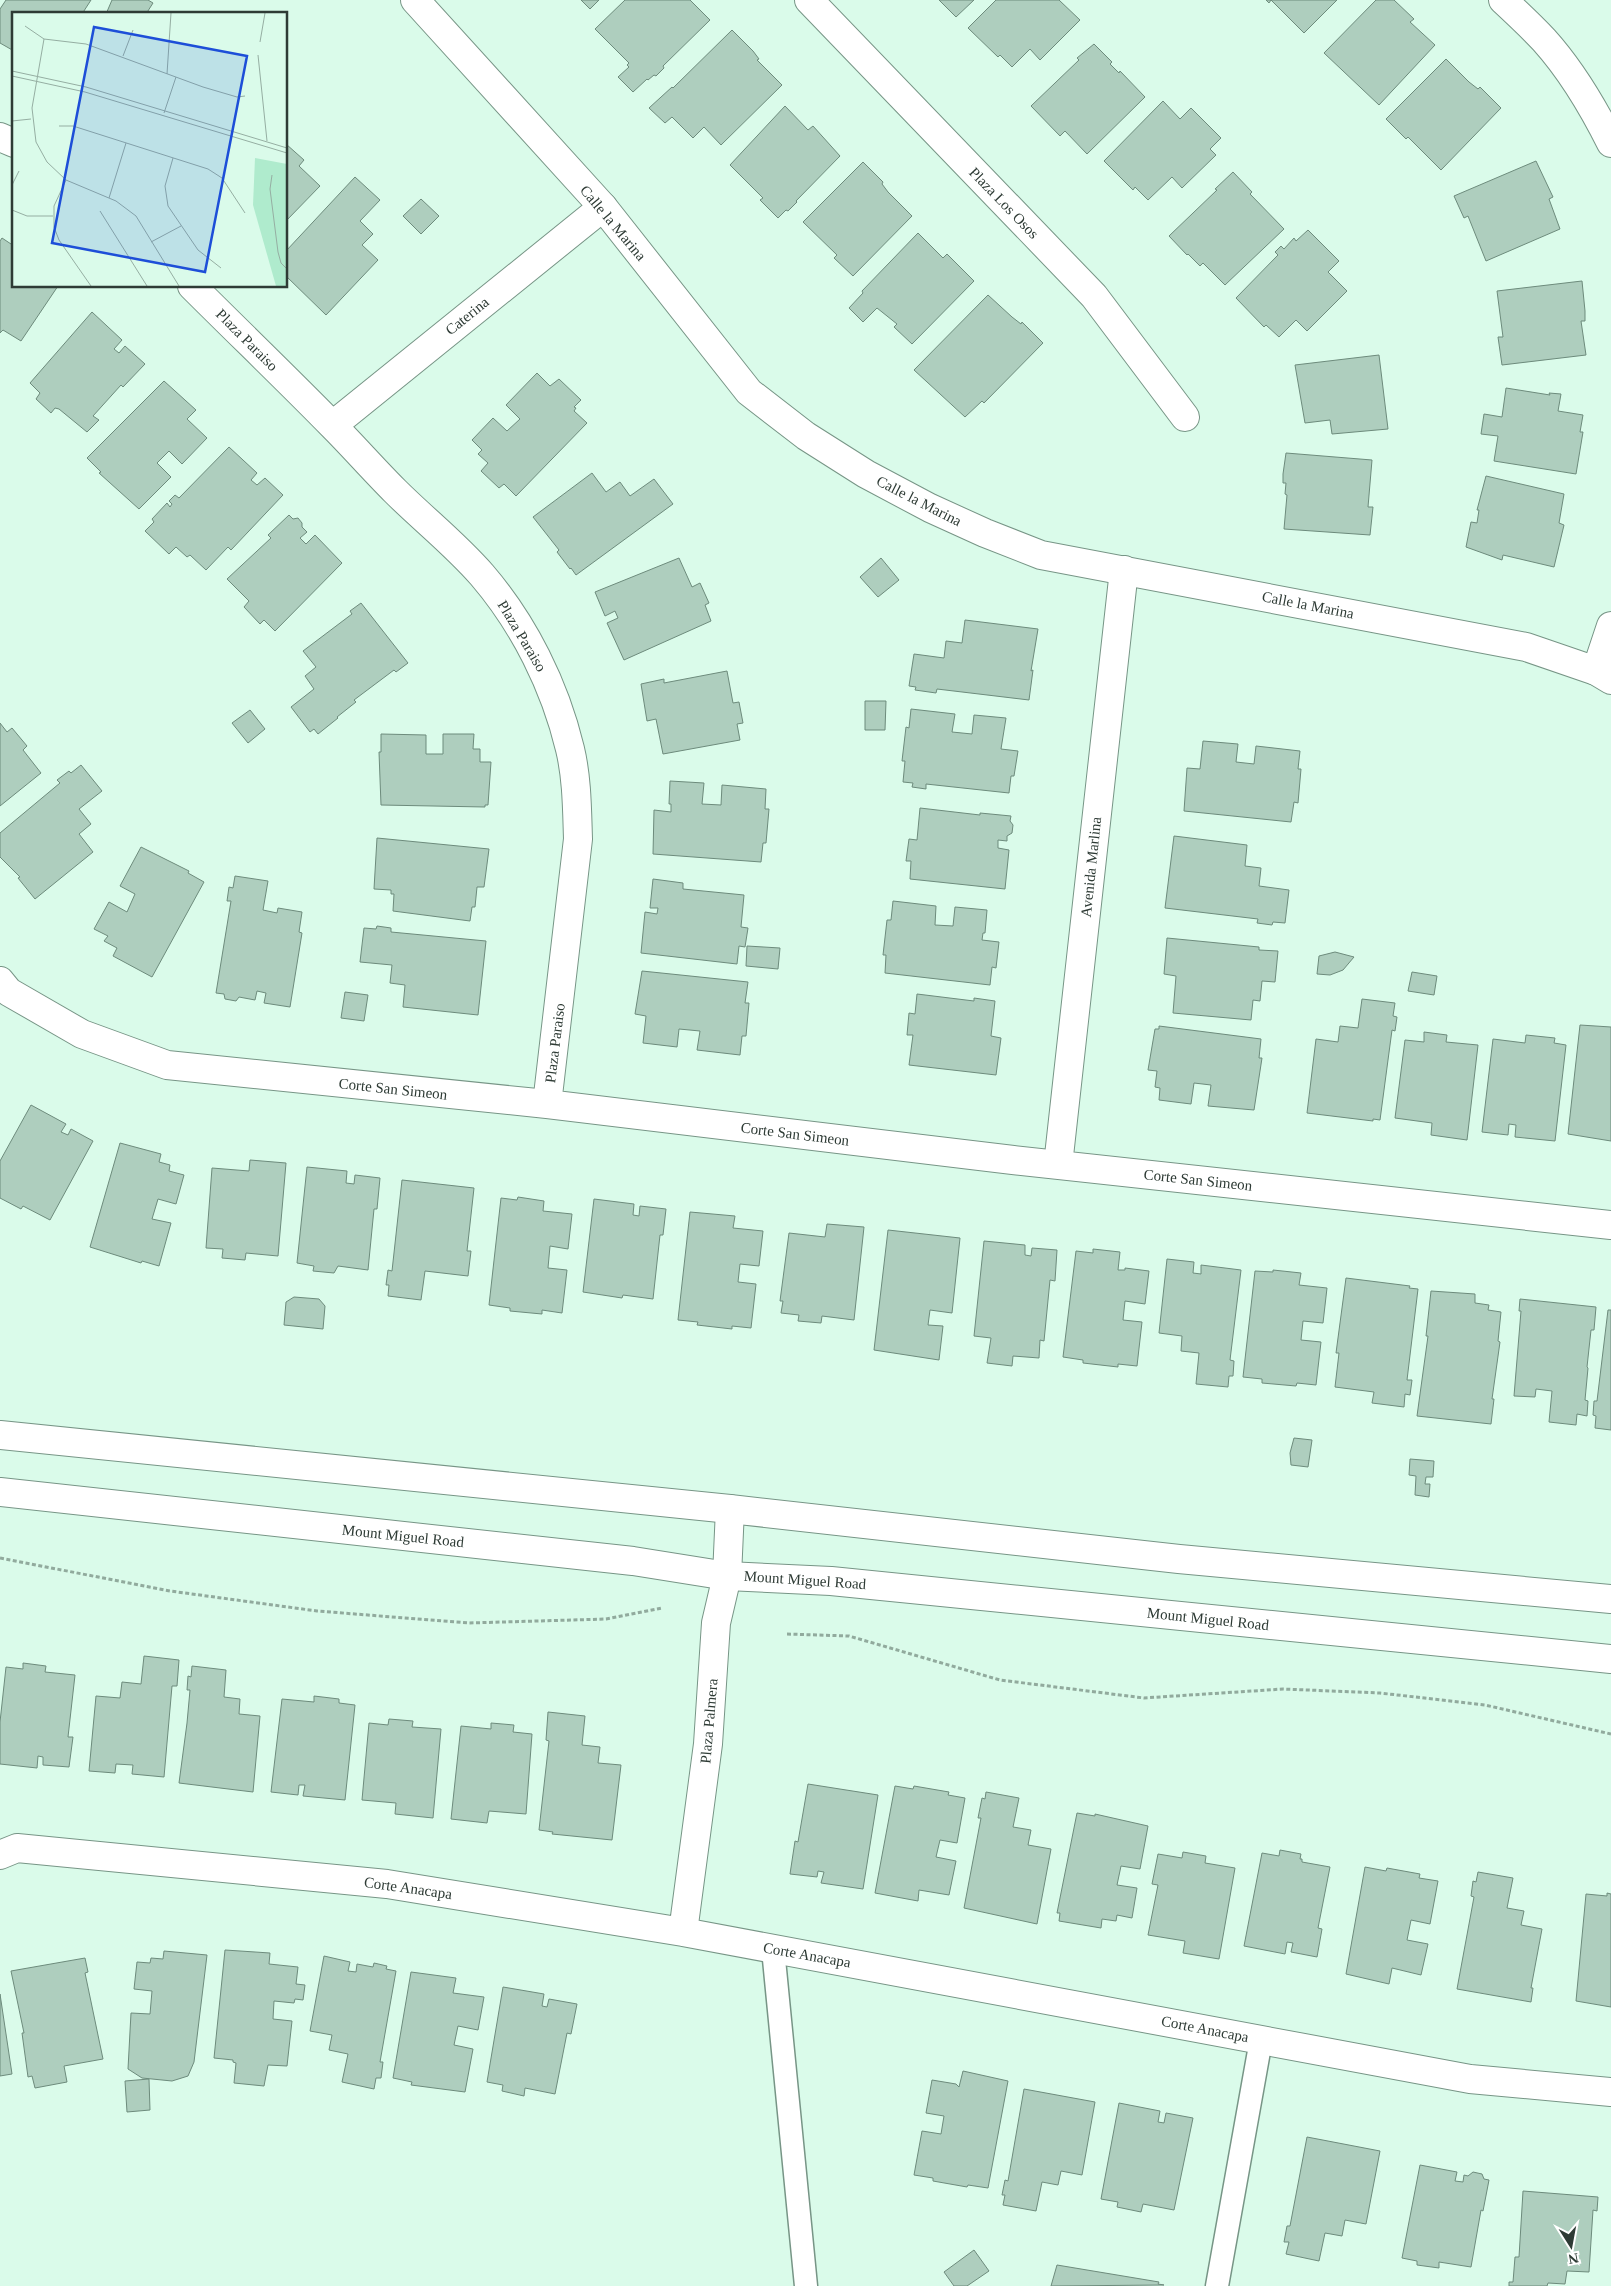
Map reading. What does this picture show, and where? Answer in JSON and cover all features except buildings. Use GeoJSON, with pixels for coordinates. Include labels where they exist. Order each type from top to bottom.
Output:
{"type":"FeatureCollection","features":[{"type":"Feature","properties":{"kind":"street","name":"Calle la Marina"},"geometry":{"type":"LineString","coordinates":[[415,0],[603,207],[749,392],[806,436],[866,474],[930,508],[984,533],[1041,554],[1526,647],[1604,676]]}},
{"type":"Feature","properties":{"kind":"street","name":"Plaza Los Osos"},"geometry":{"type":"LineString","coordinates":[[810,0],[1094,296],[1185,417]]}},
{"type":"Feature","properties":{"kind":"street"},"geometry":{"type":"LineString","coordinates":[[1503,0],[1545,41],[1600,122],[1611,143]]}},
{"type":"Feature","properties":{"kind":"street"},"geometry":{"type":"LineString","coordinates":[[0,137],[12,142]]}},
{"type":"Feature","properties":{"kind":"street","name":"Caterina"},"geometry":{"type":"LineString","coordinates":[[332,425],[603,207]]}},
{"type":"Feature","properties":{"kind":"street","name":"Plaza Paraiso"},"geometry":{"type":"LineString","coordinates":[[194,288],[332,425],[396,492],[440,531],[482,575],[506,605],[526,637],[545,675],[571,750],[577,797],[578,839],[548,1104]]}},
{"type":"Feature","properties":{"kind":"street","name":"Avenida Marlina"},"geometry":{"type":"LineString","coordinates":[[1058,1164],[1124,570]]}},
{"type":"Feature","properties":{"kind":"street"},"geometry":{"type":"LineString","coordinates":[[1604,676],[1611,626]]}},
{"type":"Feature","properties":{"kind":"street","name":"Corte San Simeon"},"geometry":{"type":"LineString","coordinates":[[0,981],[9,992],[82,1034],[167,1065],[548,1104],[1058,1164],[1611,1225]]}},
{"type":"Feature","properties":{"kind":"street"},"geometry":{"type":"LineString","coordinates":[[0,1435],[730,1509],[1179,1559],[1611,1599]]}},
{"type":"Feature","properties":{"kind":"street","name":"Mount Miguel Road"},"geometry":{"type":"LineString","coordinates":[[0,1492],[634,1561],[727,1576],[831,1581],[1611,1659]]}},
{"type":"Feature","properties":{"kind":"street","name":"Plaza Palmera"},"geometry":{"type":"LineString","coordinates":[[683,1932],[708,1744],[716,1623],[727,1576],[730,1509]]}},
{"type":"Feature","properties":{"kind":"street","name":"Corte Anacapa"},"geometry":{"type":"LineString","coordinates":[[0,1855],[17,1848],[387,1884],[683,1932],[1470,2079],[1611,2092]]}},
{"type":"Feature","properties":{"kind":"lane"},"geometry":{"type":"LineString","coordinates":[[773,1949],[806,2286]]}},
{"type":"Feature","properties":{"kind":"lane"},"geometry":{"type":"LineString","coordinates":[[1217,2286],[1261,2040]]}},
{"type":"Feature","properties":{"kind":"path"},"geometry":{"type":"LineString","coordinates":[[0,1558],[170,1590],[317,1612],[469,1623],[606,1619],[662,1608]]}},
{"type":"Feature","properties":{"kind":"path"},"geometry":{"type":"LineString","coordinates":[[787,1634],[849,1636],[1000,1680],[1144,1698],[1283,1689],[1380,1693],[1485,1705],[1611,1734]]}}]}
